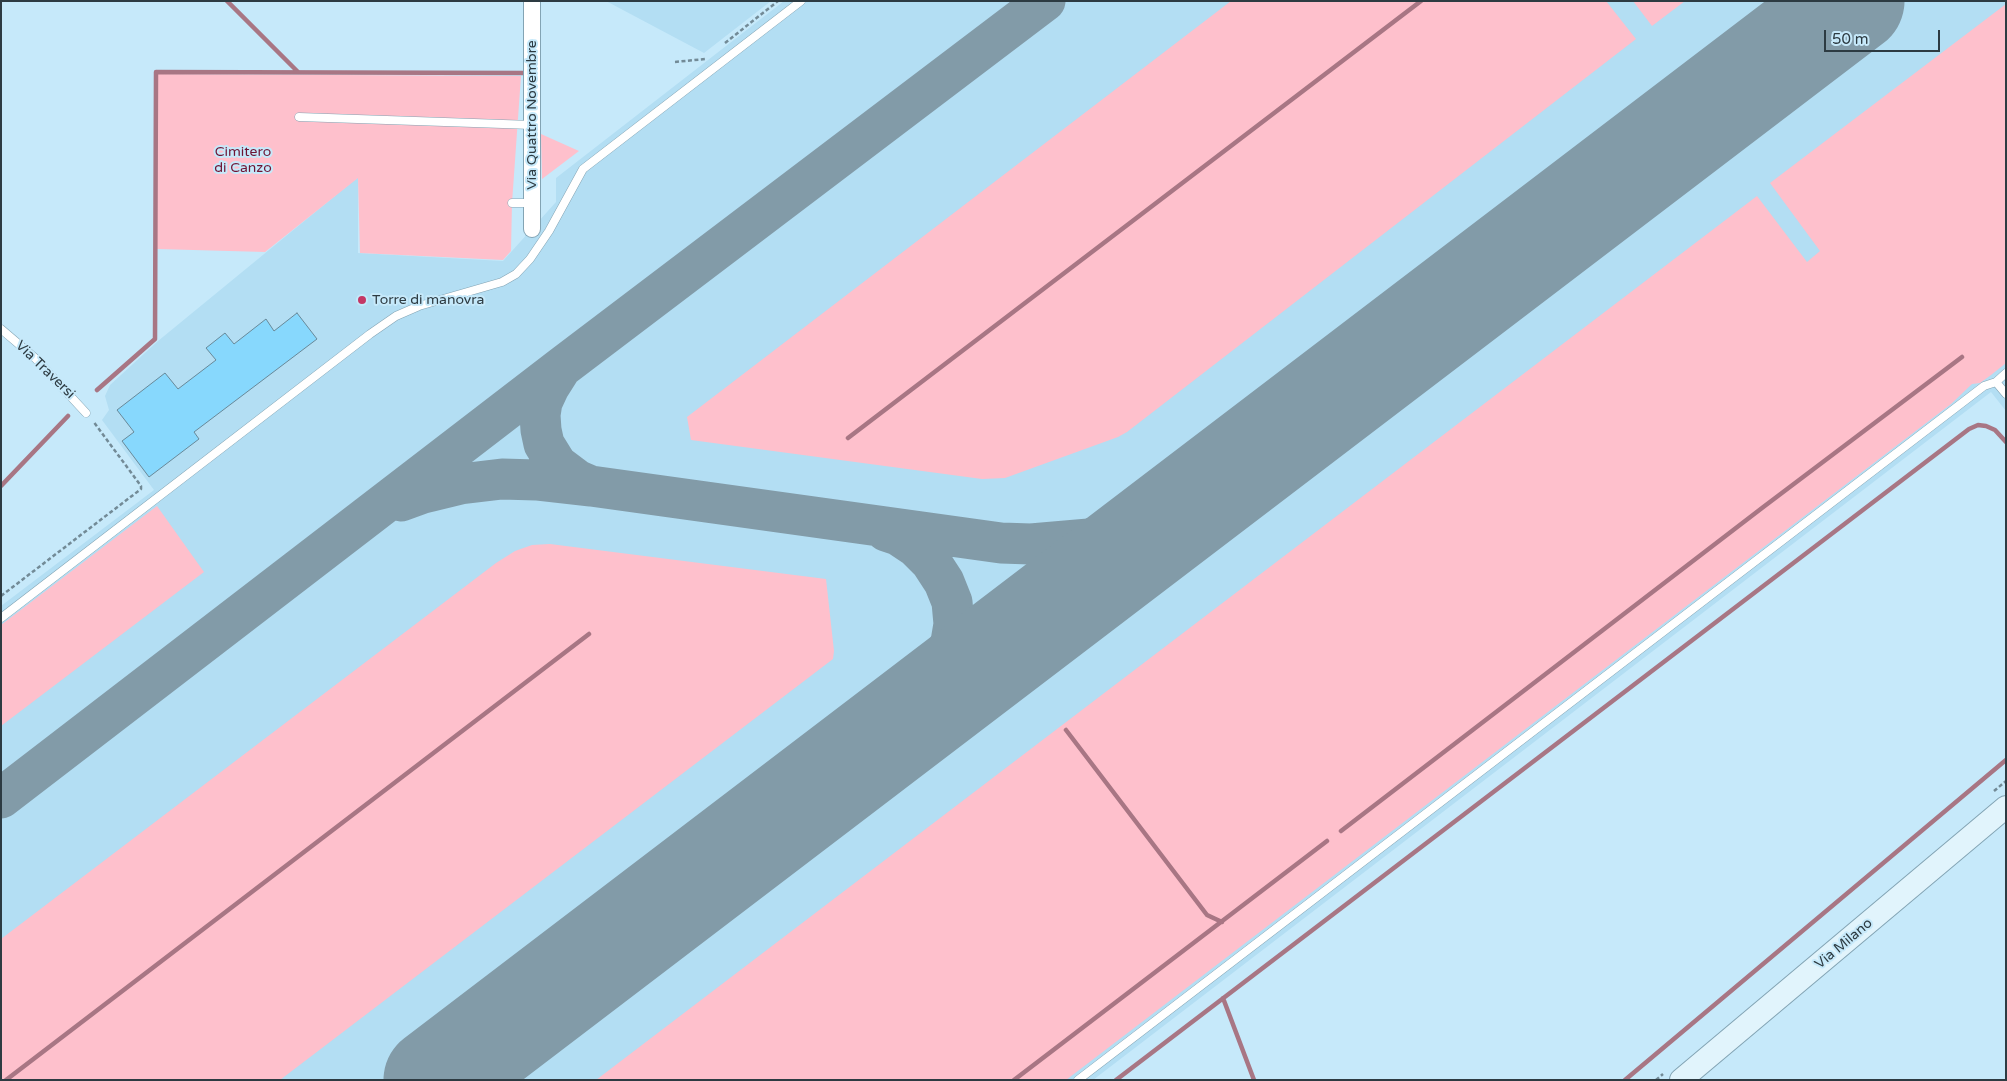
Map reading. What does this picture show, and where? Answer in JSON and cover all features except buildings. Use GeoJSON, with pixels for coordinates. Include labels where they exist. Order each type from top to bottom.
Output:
{"type":"FeatureCollection","features":[{"type":"Feature","properties":{"kind":"street","name":"Via Quattro Novembre"},"geometry":{"type":"LineString","coordinates":[[532,1],[532,204],[537,235]]}},
{"type":"Feature","properties":{"kind":"street","name":"Via Milano"},"geometry":{"type":"LineString","coordinates":[[1681,1080],[2006,807]]}},
{"type":"Feature","properties":{"kind":"lane"},"geometry":{"type":"LineString","coordinates":[[1,618],[396,316],[419,306],[502,282],[516,274],[530,259],[537,235],[589,163],[801,1]]}},
{"type":"Feature","properties":{"kind":"lane"},"geometry":{"type":"LineString","coordinates":[[299,117],[532,125]]}},
{"type":"Feature","properties":{"kind":"lane"},"geometry":{"type":"LineString","coordinates":[[512,202],[532,204]]}},
{"type":"Feature","properties":{"kind":"lane","name":"Via Traversi"},"geometry":{"type":"LineString","coordinates":[[1,329],[35,358],[86,412]]}},
{"type":"Feature","properties":{"kind":"lane"},"geometry":{"type":"LineString","coordinates":[[1078,1080],[1984,386],[1996,382],[2006,373]]}},
{"type":"Feature","properties":{"kind":"lane"},"geometry":{"type":"LineString","coordinates":[[1996,382],[2006,394]]}},
{"type":"Feature","properties":{"kind":"path"},"geometry":{"type":"LineString","coordinates":[[719,48],[778,1]]}},
{"type":"Feature","properties":{"kind":"path"},"geometry":{"type":"LineString","coordinates":[[675,62],[704,60],[711,54]]}},
{"type":"Feature","properties":{"kind":"path"},"geometry":{"type":"LineString","coordinates":[[1,596],[141,489],[141,486],[86,412]]}},
{"type":"Feature","properties":{"kind":"shaded area"},"geometry":{"type":"Polygon","coordinates":[[[606,1],[771,1],[704,53],[606,1]]]}},
{"type":"Feature","properties":{"kind":"shaded area"},"geometry":{"type":"Polygon","coordinates":[[[784,1],[2006,1],[2006,411],[1991,392],[1093,1080],[1,1080],[1,606],[154,490],[102,420],[109,410],[105,396],[110,385],[158,341],[358,177],[358,253],[503,261],[556,202],[556,178],[784,1]]]}},
{"type":"Feature","properties":{"kind":"green space"},"geometry":{"type":"Polygon","coordinates":[[[1231,1],[1606,1],[1636,39],[1127,432],[1118,437],[1005,478],[982,479],[691,440],[687,417],[1231,1]]]}},
{"type":"Feature","properties":{"kind":"green space"},"geometry":{"type":"Polygon","coordinates":[[[1633,1],[1685,1],[1652,26],[1633,1]]]}},
{"type":"Feature","properties":{"kind":"green space"},"geometry":{"type":"Polygon","coordinates":[[[2006,4],[2006,363],[1991,375],[1980,383],[1972,384],[1951,404],[1066,1080],[596,1080],[1757,196],[1807,262],[1820,251],[1770,183],[2006,4]]]}},
{"type":"Feature","properties":{"kind":"green space","name":"Cimitero di Canzo"},"geometry":{"type":"Polygon","coordinates":[[[157,74],[521,76],[512,203],[511,251],[503,260],[360,253],[358,178],[265,252],[157,249],[157,74]]]}},
{"type":"Feature","properties":{"kind":"green space"},"geometry":{"type":"Polygon","coordinates":[[[541,134],[579,151],[542,179],[541,134]]]}},
{"type":"Feature","properties":{"kind":"green space"},"geometry":{"type":"Polygon","coordinates":[[[157,506],[204,572],[1,726],[1,625],[157,506]]]}},
{"type":"Feature","properties":{"kind":"green space"},"geometry":{"type":"Polygon","coordinates":[[[550,544],[826,579],[834,651],[833,659],[280,1080],[1,1080],[1,939],[496,563],[515,551],[532,545],[550,544]]]}},
{"type":"Feature","properties":{"kind":"waterway"},"geometry":{"type":"LineString","coordinates":[[227,1],[298,72]]}},
{"type":"Feature","properties":{"kind":"waterway"},"geometry":{"type":"LineString","coordinates":[[848,438],[1421,1]]}},
{"type":"Feature","properties":{"kind":"waterway"},"geometry":{"type":"LineString","coordinates":[[97,390],[155,339],[156,72],[526,73]]}},
{"type":"Feature","properties":{"kind":"waterway"},"geometry":{"type":"LineString","coordinates":[[1341,831],[1962,357]]}},
{"type":"Feature","properties":{"kind":"waterway"},"geometry":{"type":"LineString","coordinates":[[1,486],[68,416]]}},
{"type":"Feature","properties":{"kind":"waterway"},"geometry":{"type":"LineString","coordinates":[[1116,1080],[1969,429],[1978,425],[1986,426],[1995,430],[2006,442]]}},
{"type":"Feature","properties":{"kind":"waterway"},"geometry":{"type":"LineString","coordinates":[[6,1080],[589,634]]}},
{"type":"Feature","properties":{"kind":"waterway"},"geometry":{"type":"LineString","coordinates":[[1066,730],[1207,915],[1222,922]]}},
{"type":"Feature","properties":{"kind":"waterway"},"geometry":{"type":"LineString","coordinates":[[1625,1080],[2006,760]]}},
{"type":"Feature","properties":{"kind":"waterway"},"geometry":{"type":"LineString","coordinates":[[1014,1080],[1327,841]]}},
{"type":"Feature","properties":{"kind":"waterway"},"geometry":{"type":"LineString","coordinates":[[1223,998],[1254,1080]]}},
{"type":"Feature","properties":{"kind":"taxiway"},"geometry":{"type":"LineString","coordinates":[[1,798],[562,367],[1045,1]]}},
{"type":"Feature","properties":{"kind":"taxiway"},"geometry":{"type":"LineString","coordinates":[[561,368],[542,402],[540,415],[544,444],[557,465],[577,480],[591,486],[1001,543],[1031,544],[1089,539],[1141,524],[1200,498]]}},
{"type":"Feature","properties":{"kind":"taxiway"},"geometry":{"type":"LineString","coordinates":[[401,501],[423,493],[460,484],[502,479],[536,480],[589,486]]}},
{"type":"Feature","properties":{"kind":"taxiway"},"geometry":{"type":"LineString","coordinates":[[886,531],[898,535],[916,547],[931,562],[944,582],[952,602],[954,624],[951,642],[938,672],[921,699],[898,728]]}},
{"type":"Feature","properties":{"kind":"runway"},"geometry":{"type":"LineString","coordinates":[[436,1080],[1852,1]]}},
{"type":"Feature","properties":{"kind":"place","name":"Torre di manovra"},"geometry":{"type":"Point","coordinates":[362,300]}}]}
